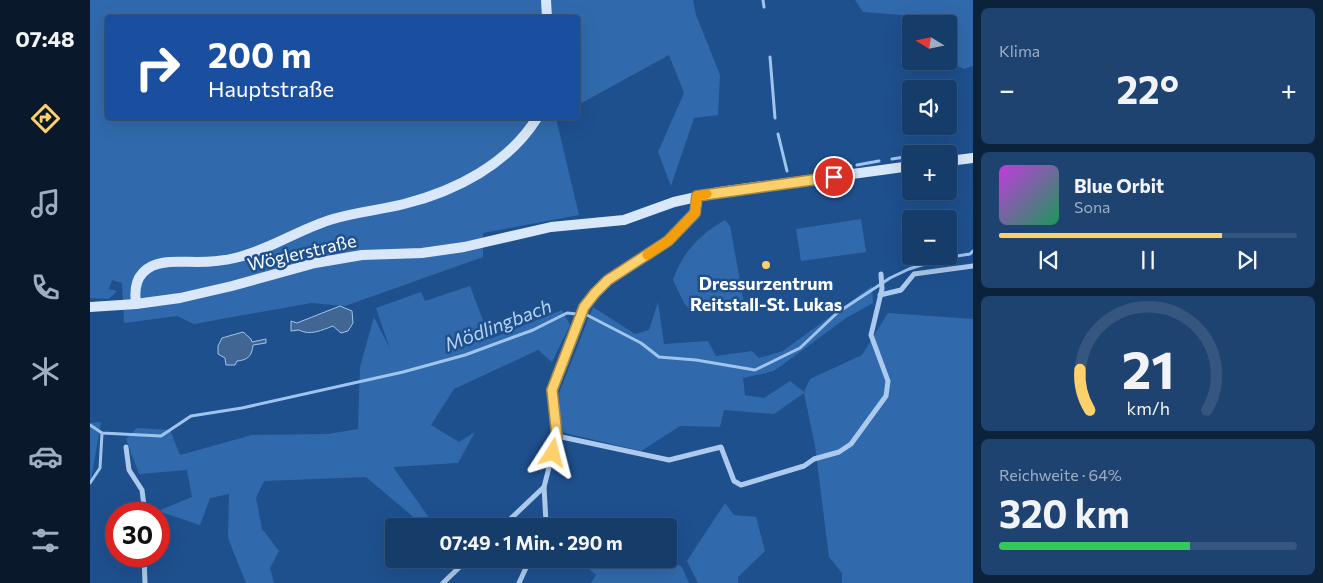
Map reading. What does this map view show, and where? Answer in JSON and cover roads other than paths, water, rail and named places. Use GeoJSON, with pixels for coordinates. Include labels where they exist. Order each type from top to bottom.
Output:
{"type":"FeatureCollection","features":[{"type":"Feature","properties":{"kind":"main road"},"geometry":{"type":"LineString","coordinates":[[546,0],[547,15]]}},
{"type":"Feature","properties":{"kind":"main road"},"geometry":{"type":"LineString","coordinates":[[136,304],[134,292],[137,280],[153,265],[234,258],[268,247],[305,229],[333,219],[404,204],[446,191],[480,174],[501,159],[524,136],[536,120]]}},
{"type":"Feature","properties":{"kind":"main road"},"geometry":{"type":"LineString","coordinates":[[957,160],[973,158]]}},
{"type":"Feature","properties":{"kind":"main road","name":"Wöglerstraße"},"geometry":{"type":"LineString","coordinates":[[90,307],[136,304],[180,298],[315,263],[362,255],[422,253],[455,248],[551,227],[624,220],[674,202],[719,192],[902,167]]}},
{"type":"Feature","properties":{"kind":"street"},"geometry":{"type":"LineString","coordinates":[[546,518],[544,487],[557,436],[552,390],[584,307],[608,280],[668,241],[695,213],[697,196]]}},
{"type":"Feature","properties":{"kind":"street"},"geometry":{"type":"LineString","coordinates":[[881,292],[901,290],[914,274],[973,266]]}},
{"type":"Feature","properties":{"kind":"street"},"geometry":{"type":"LineString","coordinates":[[557,436],[669,460],[721,447],[734,481],[741,485],[804,466],[814,459],[839,452],[851,444],[886,396],[888,381],[871,335],[881,292],[881,274]]}},
{"type":"Feature","properties":{"kind":"street"},"geometry":{"type":"LineString","coordinates":[[126,448],[129,470],[142,490],[144,502]]}},
{"type":"Feature","properties":{"kind":"street"},"geometry":{"type":"LineString","coordinates":[[511,518],[544,487]]}},
{"type":"Feature","properties":{"kind":"street"},"geometry":{"type":"LineString","coordinates":[[144,567],[145,583]]}},
{"type":"Feature","properties":{"kind":"street"},"geometry":{"type":"LineString","coordinates":[[443,583],[459,568]]}},
{"type":"Feature","properties":{"kind":"street"},"geometry":{"type":"LineString","coordinates":[[519,583],[526,568]]}},
{"type":"Feature","properties":{"kind":"waterway"},"geometry":{"type":"LineString","coordinates":[[763,0],[764,7]]}},
{"type":"Feature","properties":{"kind":"waterway"},"geometry":{"type":"LineString","coordinates":[[770,57],[775,118]]}},
{"type":"Feature","properties":{"kind":"waterway"},"geometry":{"type":"LineString","coordinates":[[778,134],[787,171]]}},
{"type":"Feature","properties":{"kind":"waterway"},"geometry":{"type":"LineString","coordinates":[[892,159],[902,157]]}},
{"type":"Feature","properties":{"kind":"waterway"},"geometry":{"type":"LineString","coordinates":[[857,165],[879,161]]}},
{"type":"Feature","properties":{"kind":"waterway"},"geometry":{"type":"LineString","coordinates":[[829,170],[851,166]]}},
{"type":"Feature","properties":{"kind":"waterway","name":"Mödlingbach"},"geometry":{"type":"LineString","coordinates":[[90,425],[102,433],[161,436],[191,416],[242,408],[403,372],[465,355],[533,330],[567,313],[587,315],[641,343],[659,357],[696,360],[755,370],[800,348],[837,313],[890,278],[909,269],[944,258],[970,254],[973,251]]}},
{"type":"Feature","properties":{"kind":"waterway"},"geometry":{"type":"LineString","coordinates":[[90,483],[100,468],[102,433]]}},
{"type":"Feature","properties":{"kind":"place","name":"Dressurzentrum Reitstall-St. Lukas"},"geometry":{"type":"Point","coordinates":[766,265]}}]}
